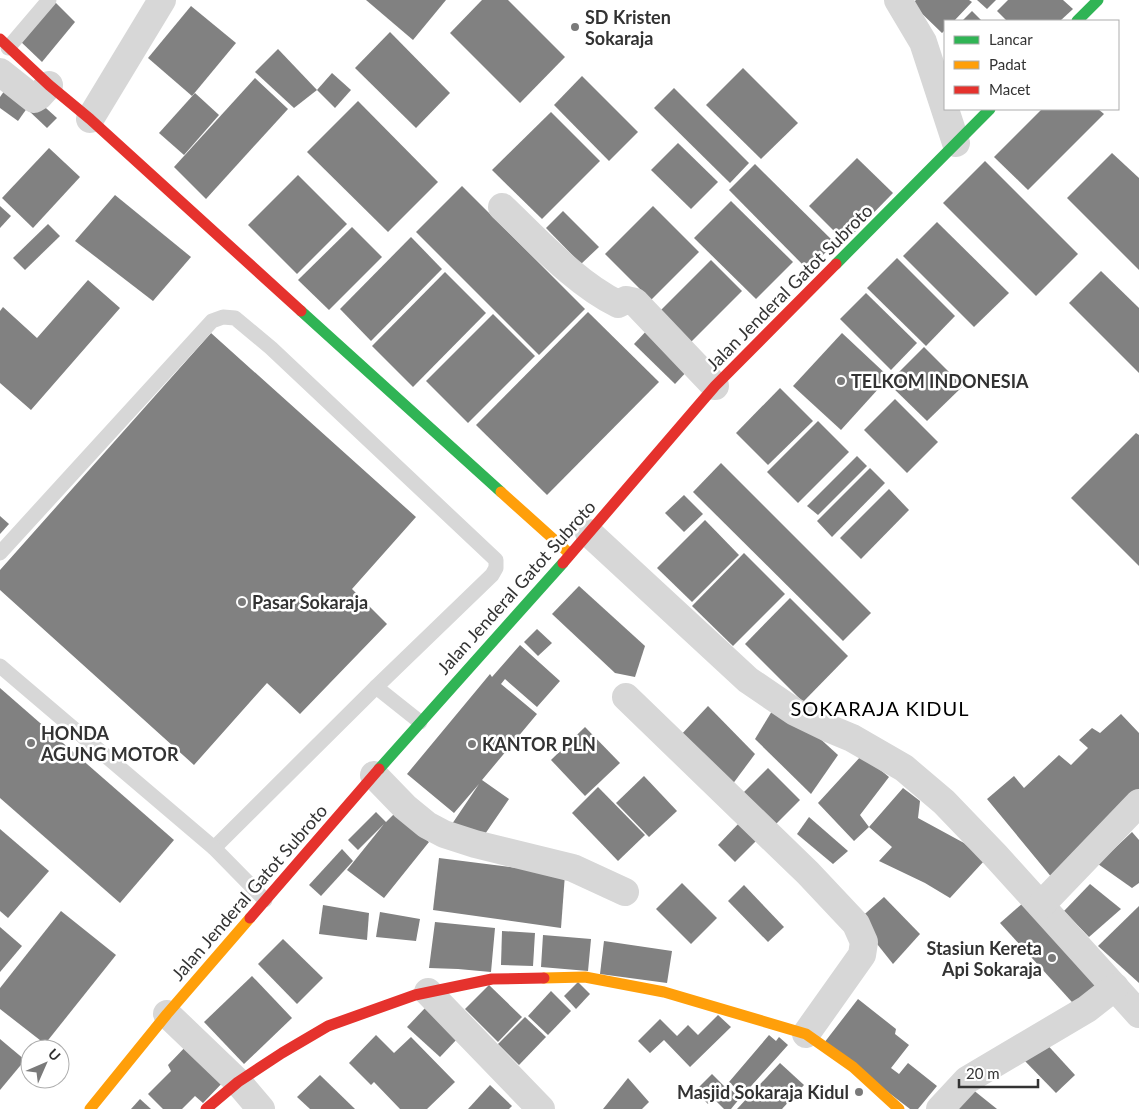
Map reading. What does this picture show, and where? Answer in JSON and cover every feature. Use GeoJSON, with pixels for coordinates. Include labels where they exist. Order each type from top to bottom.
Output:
{"type":"FeatureCollection","features":[{"type":"Feature","properties":{"kind":"main road"},"geometry":{"type":"LineString","coordinates":[[1078,20],[1098,0]]}},
{"type":"Feature","properties":{"kind":"main road"},"geometry":{"type":"LineString","coordinates":[[49,85],[90,119],[570,554]]}},
{"type":"Feature","properties":{"kind":"main road","name":"Jalan Jenderal Gatot Subroto"},"geometry":{"type":"LineString","coordinates":[[90,1109],[167,1014],[265,900],[420,722],[589,533],[715,386],[989,110]]}},
{"type":"Feature","properties":{"kind":"main road"},"geometry":{"type":"LineString","coordinates":[[206,1109],[238,1082],[328,1026],[367,1014],[415,995],[492,979],[585,977],[664,992],[806,1034],[853,1067],[898,1109]]}},
{"type":"Feature","properties":{"kind":"street"},"geometry":{"type":"LineString","coordinates":[[90,119],[162,0]]}},
{"type":"Feature","properties":{"kind":"street"},"geometry":{"type":"LineString","coordinates":[[898,0],[923,42],[944,106]]}},
{"type":"Feature","properties":{"kind":"street"},"geometry":{"type":"LineString","coordinates":[[3,53],[34,99],[49,85]]}},
{"type":"Feature","properties":{"kind":"street"},"geometry":{"type":"LineString","coordinates":[[945,110],[956,143]]}},
{"type":"Feature","properties":{"kind":"street"},"geometry":{"type":"LineString","coordinates":[[502,207],[566,267],[604,297],[618,304],[626,300],[635,302],[715,386]]}},
{"type":"Feature","properties":{"kind":"street"},"geometry":{"type":"LineString","coordinates":[[589,533],[748,680],[795,712],[852,738],[904,768],[944,802],[1041,905],[1139,1014]]}},
{"type":"Feature","properties":{"kind":"street"},"geometry":{"type":"LineString","coordinates":[[626,697],[808,873],[856,924],[864,942],[862,955],[806,1034]]}},
{"type":"Feature","properties":{"kind":"street"},"geometry":{"type":"LineString","coordinates":[[374,775],[405,807],[428,825],[444,834],[475,844],[572,868],[625,892]]}},
{"type":"Feature","properties":{"kind":"street"},"geometry":{"type":"LineString","coordinates":[[1041,905],[1139,803]]}},
{"type":"Feature","properties":{"kind":"street"},"geometry":{"type":"LineString","coordinates":[[940,1109],[967,1080],[1087,1009],[1115,987]]}},
{"type":"Feature","properties":{"kind":"street"},"geometry":{"type":"LineString","coordinates":[[428,992],[541,1109]]}},
{"type":"Feature","properties":{"kind":"street"},"geometry":{"type":"LineString","coordinates":[[167,1014],[238,1082],[261,1109]]}},
{"type":"Feature","properties":{"kind":"lane"},"geometry":{"type":"LineString","coordinates":[[3,53],[49,0]]}},
{"type":"Feature","properties":{"kind":"lane"},"geometry":{"type":"LineString","coordinates":[[0,553],[212,321],[223,317],[235,318],[271,348],[496,560],[496,568],[492,575],[214,848]]}},
{"type":"Feature","properties":{"kind":"lane"},"geometry":{"type":"LineString","coordinates":[[0,666],[214,848],[265,900]]}},
{"type":"Feature","properties":{"kind":"lane"},"geometry":{"type":"LineString","coordinates":[[376,687],[420,722]]}},
{"type":"Feature","properties":{"kind":"building"},"geometry":{"type":"Polygon","coordinates":[[[53,0],[75,22],[42,62],[18,39],[53,0]]]}},
{"type":"Feature","properties":{"kind":"building"},"geometry":{"type":"Polygon","coordinates":[[[366,0],[446,0],[413,40],[366,0]]]}},
{"type":"Feature","properties":{"kind":"building"},"geometry":{"type":"Polygon","coordinates":[[[482,0],[508,0],[565,57],[520,103],[450,33],[482,0]]]}},
{"type":"Feature","properties":{"kind":"building"},"geometry":{"type":"Polygon","coordinates":[[[916,0],[969,0],[972,2],[955,20],[944,20],[944,31],[942,33],[912,4],[916,0]]]}},
{"type":"Feature","properties":{"kind":"building"},"geometry":{"type":"Polygon","coordinates":[[[977,0],[996,0],[987,9],[977,0]]]}},
{"type":"Feature","properties":{"kind":"building"},"geometry":{"type":"Polygon","coordinates":[[[1008,0],[1063,0],[1073,9],[1061,20],[1006,20],[997,11],[1008,0]]]}},
{"type":"Feature","properties":{"kind":"building"},"geometry":{"type":"Polygon","coordinates":[[[191,6],[236,43],[192,96],[148,58],[191,6]]]}},
{"type":"Feature","properties":{"kind":"building"},"geometry":{"type":"Polygon","coordinates":[[[972,11],[981,20],[963,20],[972,11]]]}},
{"type":"Feature","properties":{"kind":"building"},"geometry":{"type":"Polygon","coordinates":[[[390,32],[450,93],[416,128],[355,68],[390,32]]]}},
{"type":"Feature","properties":{"kind":"building"},"geometry":{"type":"Polygon","coordinates":[[[278,49],[317,90],[294,108],[255,72],[278,49]]]}},
{"type":"Feature","properties":{"kind":"building"},"geometry":{"type":"Polygon","coordinates":[[[743,68],[798,123],[761,159],[706,105],[743,68]]]}},
{"type":"Feature","properties":{"kind":"building"},"geometry":{"type":"Polygon","coordinates":[[[332,73],[351,90],[335,108],[317,90],[332,73]]]}},
{"type":"Feature","properties":{"kind":"building"},"geometry":{"type":"Polygon","coordinates":[[[582,76],[638,132],[609,161],[554,105],[582,76]]]}},
{"type":"Feature","properties":{"kind":"building"},"geometry":{"type":"Polygon","coordinates":[[[255,78],[288,109],[206,199],[174,167],[255,78]]]}},
{"type":"Feature","properties":{"kind":"building"},"geometry":{"type":"Polygon","coordinates":[[[7,87],[30,104],[18,121],[0,108],[0,97],[7,87]]]}},
{"type":"Feature","properties":{"kind":"building"},"geometry":{"type":"Polygon","coordinates":[[[674,88],[749,163],[730,183],[654,108],[674,88]]]}},
{"type":"Feature","properties":{"kind":"building"},"geometry":{"type":"Polygon","coordinates":[[[195,93],[219,115],[184,155],[159,133],[195,93]]]}},
{"type":"Feature","properties":{"kind":"building"},"geometry":{"type":"Polygon","coordinates":[[[37,100],[57,118],[47,128],[28,110],[37,100]]]}},
{"type":"Feature","properties":{"kind":"building"},"geometry":{"type":"Polygon","coordinates":[[[358,101],[438,182],[388,232],[307,152],[358,101]]]}},
{"type":"Feature","properties":{"kind":"building"},"geometry":{"type":"Polygon","coordinates":[[[1041,110],[1099,110],[1104,114],[1028,190],[994,157],[1041,110]]]}},
{"type":"Feature","properties":{"kind":"building"},"geometry":{"type":"Polygon","coordinates":[[[551,112],[600,161],[542,219],[492,170],[551,112]]]}},
{"type":"Feature","properties":{"kind":"building"},"geometry":{"type":"Polygon","coordinates":[[[678,143],[718,182],[691,209],[651,170],[678,143]]]}},
{"type":"Feature","properties":{"kind":"building"},"geometry":{"type":"Polygon","coordinates":[[[49,148],[80,177],[33,228],[2,198],[49,148]]]}},
{"type":"Feature","properties":{"kind":"building"},"geometry":{"type":"Polygon","coordinates":[[[1112,153],[1139,178],[1139,270],[1067,198],[1112,153]]]}},
{"type":"Feature","properties":{"kind":"building"},"geometry":{"type":"Polygon","coordinates":[[[857,158],[893,193],[845,242],[809,206],[857,158]]]}},
{"type":"Feature","properties":{"kind":"building"},"geometry":{"type":"Polygon","coordinates":[[[985,161],[1078,254],[1036,296],[943,203],[985,161]]]}},
{"type":"Feature","properties":{"kind":"building"},"geometry":{"type":"Polygon","coordinates":[[[755,164],[835,243],[808,270],[729,190],[755,164]]]}},
{"type":"Feature","properties":{"kind":"building"},"geometry":{"type":"Polygon","coordinates":[[[298,175],[347,224],[297,274],[248,225],[298,175]]]}},
{"type":"Feature","properties":{"kind":"building"},"geometry":{"type":"Polygon","coordinates":[[[462,186],[585,309],[539,355],[416,232],[462,186]]]}},
{"type":"Feature","properties":{"kind":"building"},"geometry":{"type":"Polygon","coordinates":[[[115,195],[191,257],[153,301],[75,241],[115,195]]]}},
{"type":"Feature","properties":{"kind":"building"},"geometry":{"type":"Polygon","coordinates":[[[731,201],[793,262],[756,299],[694,238],[731,201]]]}},
{"type":"Feature","properties":{"kind":"building"},"geometry":{"type":"Polygon","coordinates":[[[0,206],[11,216],[0,228],[0,206]]]}},
{"type":"Feature","properties":{"kind":"building"},"geometry":{"type":"Polygon","coordinates":[[[653,206],[699,252],[651,300],[605,254],[653,206]]]}},
{"type":"Feature","properties":{"kind":"building"},"geometry":{"type":"Polygon","coordinates":[[[563,211],[599,247],[581,264],[546,228],[563,211]]]}},
{"type":"Feature","properties":{"kind":"building"},"geometry":{"type":"Polygon","coordinates":[[[937,222],[1009,293],[974,327],[903,256],[937,222]]]}},
{"type":"Feature","properties":{"kind":"building"},"geometry":{"type":"Polygon","coordinates":[[[48,224],[60,236],[25,270],[13,258],[48,224]]]}},
{"type":"Feature","properties":{"kind":"building"},"geometry":{"type":"Polygon","coordinates":[[[352,227],[382,257],[329,310],[298,280],[352,227]]]}},
{"type":"Feature","properties":{"kind":"building"},"geometry":{"type":"Polygon","coordinates":[[[411,237],[442,269],[371,341],[340,309],[411,237]]]}},
{"type":"Feature","properties":{"kind":"building"},"geometry":{"type":"Polygon","coordinates":[[[897,258],[955,316],[926,346],[867,288],[897,258]]]}},
{"type":"Feature","properties":{"kind":"building"},"geometry":{"type":"Polygon","coordinates":[[[711,260],[742,291],[691,342],[660,311],[711,260]]]}},
{"type":"Feature","properties":{"kind":"building"},"geometry":{"type":"Polygon","coordinates":[[[1101,271],[1139,308],[1139,373],[1069,303],[1101,271]]]}},
{"type":"Feature","properties":{"kind":"building"},"geometry":{"type":"Polygon","coordinates":[[[445,272],[486,313],[413,387],[372,346],[445,272]]]}},
{"type":"Feature","properties":{"kind":"building"},"geometry":{"type":"Polygon","coordinates":[[[88,280],[120,308],[31,410],[0,383],[0,311],[3,307],[37,338],[88,280]]]}},
{"type":"Feature","properties":{"kind":"building"},"geometry":{"type":"Polygon","coordinates":[[[866,293],[917,343],[891,370],[840,319],[866,293]]]}},
{"type":"Feature","properties":{"kind":"building"},"geometry":{"type":"Polygon","coordinates":[[[588,312],[659,382],[547,495],[476,425],[588,312]]]}},
{"type":"Feature","properties":{"kind":"building"},"geometry":{"type":"Polygon","coordinates":[[[493,314],[535,356],[468,423],[426,381],[493,314]]]}},
{"type":"Feature","properties":{"kind":"building"},"geometry":{"type":"Polygon","coordinates":[[[651,326],[691,367],[675,384],[634,344],[651,326]]]}},
{"type":"Feature","properties":{"kind":"building","name":"Pasar Sokaraja"},"geometry":{"type":"Polygon","coordinates":[[[211,333],[416,517],[352,589],[387,624],[300,714],[267,683],[194,765],[0,590],[0,570],[211,333]]]}},
{"type":"Feature","properties":{"kind":"building","name":"TELKOM INDONESIA"},"geometry":{"type":"Polygon","coordinates":[[[842,333],[889,377],[841,430],[793,386],[842,333]]]}},
{"type":"Feature","properties":{"kind":"building"},"geometry":{"type":"Polygon","coordinates":[[[924,347],[963,386],[927,421],[888,383],[924,347]]]}},
{"type":"Feature","properties":{"kind":"building"},"geometry":{"type":"Polygon","coordinates":[[[780,388],[813,421],[768,465],[736,433],[780,388]]]}},
{"type":"Feature","properties":{"kind":"building"},"geometry":{"type":"Polygon","coordinates":[[[895,399],[938,442],[907,473],[864,430],[895,399]]]}},
{"type":"Feature","properties":{"kind":"building"},"geometry":{"type":"Polygon","coordinates":[[[818,421],[849,452],[798,503],[767,472],[818,421]]]}},
{"type":"Feature","properties":{"kind":"building"},"geometry":{"type":"Polygon","coordinates":[[[1136,433],[1139,435],[1139,566],[1071,498],[1136,433]]]}},
{"type":"Feature","properties":{"kind":"building"},"geometry":{"type":"Polygon","coordinates":[[[857,456],[867,466],[818,515],[807,506],[857,456]]]}},
{"type":"Feature","properties":{"kind":"building"},"geometry":{"type":"Polygon","coordinates":[[[721,463],[871,613],[843,641],[693,492],[721,463]]]}},
{"type":"Feature","properties":{"kind":"building"},"geometry":{"type":"Polygon","coordinates":[[[870,468],[885,483],[832,537],[817,521],[870,468]]]}},
{"type":"Feature","properties":{"kind":"building"},"geometry":{"type":"Polygon","coordinates":[[[889,489],[909,510],[861,559],[840,538],[889,489]]]}},
{"type":"Feature","properties":{"kind":"building"},"geometry":{"type":"Polygon","coordinates":[[[684,495],[703,514],[684,532],[665,513],[684,495]]]}},
{"type":"Feature","properties":{"kind":"building"},"geometry":{"type":"Polygon","coordinates":[[[0,516],[9,524],[0,534],[0,516]]]}},
{"type":"Feature","properties":{"kind":"building"},"geometry":{"type":"Polygon","coordinates":[[[705,520],[739,555],[692,602],[657,568],[705,520]]]}},
{"type":"Feature","properties":{"kind":"building"},"geometry":{"type":"Polygon","coordinates":[[[744,553],[785,594],[733,646],[692,606],[744,553]]]}},
{"type":"Feature","properties":{"kind":"building"},"geometry":{"type":"Polygon","coordinates":[[[579,586],[645,646],[635,677],[615,673],[552,614],[579,586]]]}},
{"type":"Feature","properties":{"kind":"building"},"geometry":{"type":"Polygon","coordinates":[[[790,598],[848,656],[803,702],[745,644],[790,598]]]}},
{"type":"Feature","properties":{"kind":"building"},"geometry":{"type":"Polygon","coordinates":[[[537,629],[552,643],[538,656],[524,642],[537,629]]]}},
{"type":"Feature","properties":{"kind":"building","name":"KANTOR PLN"},"geometry":{"type":"Polygon","coordinates":[[[520,645],[560,681],[537,707],[505,679],[501,684],[537,714],[482,780],[509,799],[483,837],[450,827],[479,784],[454,813],[407,774],[490,674],[492,677],[520,645]]]}},
{"type":"Feature","properties":{"kind":"building","name":"HONDA AGUNG MOTOR"},"geometry":{"type":"Polygon","coordinates":[[[0,688],[174,840],[120,903],[0,798],[0,688]]]}},
{"type":"Feature","properties":{"kind":"building"},"geometry":{"type":"Polygon","coordinates":[[[708,706],[755,754],[729,789],[679,737],[708,706]]]}},
{"type":"Feature","properties":{"kind":"building"},"geometry":{"type":"Polygon","coordinates":[[[772,711],[805,725],[838,755],[811,794],[755,739],[772,711]]]}},
{"type":"Feature","properties":{"kind":"building"},"geometry":{"type":"Polygon","coordinates":[[[1121,714],[1139,733],[1139,792],[1053,879],[987,799],[1014,776],[1024,788],[1059,755],[1071,765],[1088,748],[1079,740],[1092,728],[1100,733],[1121,714]]]}},
{"type":"Feature","properties":{"kind":"building"},"geometry":{"type":"Polygon","coordinates":[[[585,727],[620,763],[585,796],[551,760],[585,727]]]}},
{"type":"Feature","properties":{"kind":"building"},"geometry":{"type":"Polygon","coordinates":[[[862,755],[889,777],[860,815],[869,827],[854,841],[818,803],[862,755]]]}},
{"type":"Feature","properties":{"kind":"building"},"geometry":{"type":"Polygon","coordinates":[[[768,768],[800,800],[774,826],[742,794],[768,768]]]}},
{"type":"Feature","properties":{"kind":"building"},"geometry":{"type":"Polygon","coordinates":[[[644,776],[677,811],[649,837],[616,803],[644,776]]]}},
{"type":"Feature","properties":{"kind":"building"},"geometry":{"type":"Polygon","coordinates":[[[598,787],[645,835],[618,861],[572,813],[598,787]]]}},
{"type":"Feature","properties":{"kind":"building"},"geometry":{"type":"Polygon","coordinates":[[[903,788],[920,801],[918,818],[964,843],[984,861],[950,898],[925,883],[879,861],[892,847],[869,827],[903,788]]]}},
{"type":"Feature","properties":{"kind":"building"},"geometry":{"type":"Polygon","coordinates":[[[376,812],[386,822],[395,813],[429,842],[384,898],[347,870],[384,824],[358,850],[348,840],[376,812]]]}},
{"type":"Feature","properties":{"kind":"building"},"geometry":{"type":"Polygon","coordinates":[[[809,817],[848,851],[833,864],[797,834],[809,817]]]}},
{"type":"Feature","properties":{"kind":"building"},"geometry":{"type":"Polygon","coordinates":[[[741,821],[759,838],[735,862],[718,845],[741,821]]]}},
{"type":"Feature","properties":{"kind":"building"},"geometry":{"type":"Polygon","coordinates":[[[0,829],[49,871],[8,918],[0,911],[0,829]]]}},
{"type":"Feature","properties":{"kind":"building"},"geometry":{"type":"Polygon","coordinates":[[[1132,832],[1139,840],[1139,883],[1132,888],[1098,864],[1132,832]]]}},
{"type":"Feature","properties":{"kind":"building"},"geometry":{"type":"Polygon","coordinates":[[[342,849],[353,861],[321,896],[309,885],[342,849]]]}},
{"type":"Feature","properties":{"kind":"building"},"geometry":{"type":"Polygon","coordinates":[[[439,858],[565,874],[561,928],[433,910],[439,858]]]}},
{"type":"Feature","properties":{"kind":"building"},"geometry":{"type":"Polygon","coordinates":[[[682,883],[717,918],[691,944],[656,909],[682,883]]]}},
{"type":"Feature","properties":{"kind":"building"},"geometry":{"type":"Polygon","coordinates":[[[1090,884],[1121,909],[1089,937],[1064,911],[1090,884]]]}},
{"type":"Feature","properties":{"kind":"building"},"geometry":{"type":"Polygon","coordinates":[[[744,885],[784,927],[768,942],[728,901],[744,885]]]}},
{"type":"Feature","properties":{"kind":"building"},"geometry":{"type":"Polygon","coordinates":[[[884,897],[920,934],[893,964],[858,920],[884,897]]]}},
{"type":"Feature","properties":{"kind":"building","name":"Stasiun Kereta Api Sokaraja"},"geometry":{"type":"Polygon","coordinates":[[[1023,903],[1104,992],[1081,1012],[1000,923],[1023,903]]]}},
{"type":"Feature","properties":{"kind":"building"},"geometry":{"type":"Polygon","coordinates":[[[323,905],[369,913],[367,940],[319,934],[323,905]]]}},
{"type":"Feature","properties":{"kind":"building"},"geometry":{"type":"Polygon","coordinates":[[[1139,906],[1139,983],[1098,946],[1139,906]]]}},
{"type":"Feature","properties":{"kind":"building"},"geometry":{"type":"Polygon","coordinates":[[[61,911],[116,955],[49,1039],[39,1039],[0,1009],[0,988],[61,911]]]}},
{"type":"Feature","properties":{"kind":"building"},"geometry":{"type":"Polygon","coordinates":[[[380,912],[420,919],[416,941],[376,937],[380,912]]]}},
{"type":"Feature","properties":{"kind":"building"},"geometry":{"type":"Polygon","coordinates":[[[435,922],[495,928],[491,972],[429,968],[435,922]]]}},
{"type":"Feature","properties":{"kind":"building"},"geometry":{"type":"Polygon","coordinates":[[[0,927],[22,946],[0,972],[0,927]]]}},
{"type":"Feature","properties":{"kind":"building"},"geometry":{"type":"Polygon","coordinates":[[[502,931],[535,933],[533,966],[501,965],[502,931]]]}},
{"type":"Feature","properties":{"kind":"building"},"geometry":{"type":"Polygon","coordinates":[[[543,935],[591,939],[588,971],[541,967],[543,935]]]}},
{"type":"Feature","properties":{"kind":"building"},"geometry":{"type":"Polygon","coordinates":[[[283,939],[323,978],[297,1004],[258,964],[283,939]]]}},
{"type":"Feature","properties":{"kind":"building"},"geometry":{"type":"Polygon","coordinates":[[[604,941],[672,951],[667,983],[600,974],[604,941]]]}},
{"type":"Feature","properties":{"kind":"building"},"geometry":{"type":"Polygon","coordinates":[[[252,976],[292,1018],[244,1064],[204,1022],[252,976]]]}},
{"type":"Feature","properties":{"kind":"building"},"geometry":{"type":"Polygon","coordinates":[[[578,982],[590,994],[576,1009],[564,996],[578,982]]]}},
{"type":"Feature","properties":{"kind":"building"},"geometry":{"type":"Polygon","coordinates":[[[489,985],[522,1017],[498,1042],[465,1009],[489,985]]]}},
{"type":"Feature","properties":{"kind":"building"},"geometry":{"type":"Polygon","coordinates":[[[551,991],[571,1011],[548,1035],[528,1016],[551,991]]]}},
{"type":"Feature","properties":{"kind":"building"},"geometry":{"type":"Polygon","coordinates":[[[858,999],[896,1029],[895,1034],[909,1045],[891,1068],[899,1074],[908,1063],[937,1086],[918,1109],[910,1109],[824,1043],[858,999]]]}},
{"type":"Feature","properties":{"kind":"building"},"geometry":{"type":"Polygon","coordinates":[[[426,1007],[459,1037],[440,1057],[407,1027],[426,1007]]]}},
{"type":"Feature","properties":{"kind":"building"},"geometry":{"type":"Polygon","coordinates":[[[718,1015],[731,1027],[690,1067],[664,1040],[650,1053],[638,1041],[660,1019],[677,1036],[688,1025],[698,1035],[718,1015]]]}},
{"type":"Feature","properties":{"kind":"building"},"geometry":{"type":"Polygon","coordinates":[[[525,1017],[546,1037],[519,1065],[498,1044],[525,1017]]]}},
{"type":"Feature","properties":{"kind":"building"},"geometry":{"type":"Polygon","coordinates":[[[376,1035],[394,1053],[411,1037],[455,1082],[427,1109],[400,1109],[374,1082],[371,1085],[349,1063],[376,1035]]]}},
{"type":"Feature","properties":{"kind":"building"},"geometry":{"type":"Polygon","coordinates":[[[769,1035],[776,1041],[779,1037],[788,1045],[743,1095],[729,1082],[769,1035]]]}},
{"type":"Feature","properties":{"kind":"building"},"geometry":{"type":"Polygon","coordinates":[[[0,1039],[20,1056],[20,1066],[0,1090],[0,1039]]]}},
{"type":"Feature","properties":{"kind":"building"},"geometry":{"type":"Polygon","coordinates":[[[1042,1039],[1075,1075],[1056,1093],[1022,1058],[1042,1039]]]}},
{"type":"Feature","properties":{"kind":"building"},"geometry":{"type":"Polygon","coordinates":[[[190,1042],[227,1078],[203,1103],[195,1096],[182,1109],[163,1109],[148,1094],[171,1071],[168,1065],[190,1042]]]}},
{"type":"Feature","properties":{"kind":"building"},"geometry":{"type":"Polygon","coordinates":[[[780,1063],[804,1085],[782,1109],[737,1109],[780,1063]]]}},
{"type":"Feature","properties":{"kind":"building"},"geometry":{"type":"Polygon","coordinates":[[[712,1074],[725,1087],[708,1104],[695,1091],[712,1074]]]}},
{"type":"Feature","properties":{"kind":"building"},"geometry":{"type":"Polygon","coordinates":[[[320,1075],[355,1109],[310,1109],[297,1097],[320,1075]]]}},
{"type":"Feature","properties":{"kind":"building"},"geometry":{"type":"Polygon","coordinates":[[[628,1078],[649,1102],[642,1109],[603,1109],[628,1078]]]}},
{"type":"Feature","properties":{"kind":"building"},"geometry":{"type":"Polygon","coordinates":[[[490,1085],[512,1106],[509,1109],[468,1109],[490,1085]]]}},
{"type":"Feature","properties":{"kind":"building"},"geometry":{"type":"Polygon","coordinates":[[[967,1085],[997,1109],[948,1109],[967,1085]]]}},
{"type":"Feature","properties":{"kind":"building"},"geometry":{"type":"Polygon","coordinates":[[[728,1087],[740,1098],[731,1109],[724,1109],[716,1101],[728,1087]]]}},
{"type":"Feature","properties":{"kind":"building"},"geometry":{"type":"Polygon","coordinates":[[[140,1099],[151,1109],[131,1109],[140,1099]]]}},
{"type":"Feature","properties":{"kind":"traffic: fast"},"geometry":{"type":"LineString","coordinates":[[1078,20],[1098,0]]}},
{"type":"Feature","properties":{"kind":"traffic: fast"},"geometry":{"type":"LineString","coordinates":[[836,264],[989,110]]}},
{"type":"Feature","properties":{"kind":"traffic: fast"},"geometry":{"type":"LineString","coordinates":[[301,311],[501,492]]}},
{"type":"Feature","properties":{"kind":"traffic: fast"},"geometry":{"type":"LineString","coordinates":[[379,769],[563,563]]}},
{"type":"Feature","properties":{"kind":"traffic: slow"},"geometry":{"type":"LineString","coordinates":[[501,492],[570,554]]}},
{"type":"Feature","properties":{"kind":"traffic: slow"},"geometry":{"type":"LineString","coordinates":[[90,1109],[167,1014],[250,918]]}},
{"type":"Feature","properties":{"kind":"traffic: slow"},"geometry":{"type":"LineString","coordinates":[[544,978],[585,977],[664,992],[806,1034],[853,1067],[899,1109]]}},
{"type":"Feature","properties":{"kind":"traffic: jam"},"geometry":{"type":"LineString","coordinates":[[0,39],[301,311]]}},
{"type":"Feature","properties":{"kind":"traffic: jam"},"geometry":{"type":"LineString","coordinates":[[563,563],[715,386],[836,264]]}},
{"type":"Feature","properties":{"kind":"traffic: jam"},"geometry":{"type":"LineString","coordinates":[[250,918],[379,769]]}},
{"type":"Feature","properties":{"kind":"traffic: jam"},"geometry":{"type":"LineString","coordinates":[[206,1109],[238,1082],[328,1026],[415,995],[492,979],[544,978]]}},
{"type":"Feature","properties":{"kind":"place","name":"SD Kristen Sokaraja"},"geometry":{"type":"Point","coordinates":[575,27]}},
{"type":"Feature","properties":{"kind":"place","name":"TELKOM INDONESIA"},"geometry":{"type":"Point","coordinates":[841,381]}},
{"type":"Feature","properties":{"kind":"place","name":"Pasar Sokaraja"},"geometry":{"type":"Point","coordinates":[242,602]}},
{"type":"Feature","properties":{"kind":"place","name":"HONDA AGUNG MOTOR"},"geometry":{"type":"Point","coordinates":[31,743]}},
{"type":"Feature","properties":{"kind":"place","name":"KANTOR PLN"},"geometry":{"type":"Point","coordinates":[472,744]}},
{"type":"Feature","properties":{"kind":"place","name":"Stasiun Kereta Api Sokaraja"},"geometry":{"type":"Point","coordinates":[1052,958]}},
{"type":"Feature","properties":{"kind":"place","name":"Masjid Sokaraja Kidul"},"geometry":{"type":"Point","coordinates":[859,1092]}},
{"type":"Feature","properties":{"kind":"district","name":"SOKARAJA KIDUL"},"geometry":{"type":"Point","coordinates":[880,708]}}]}
